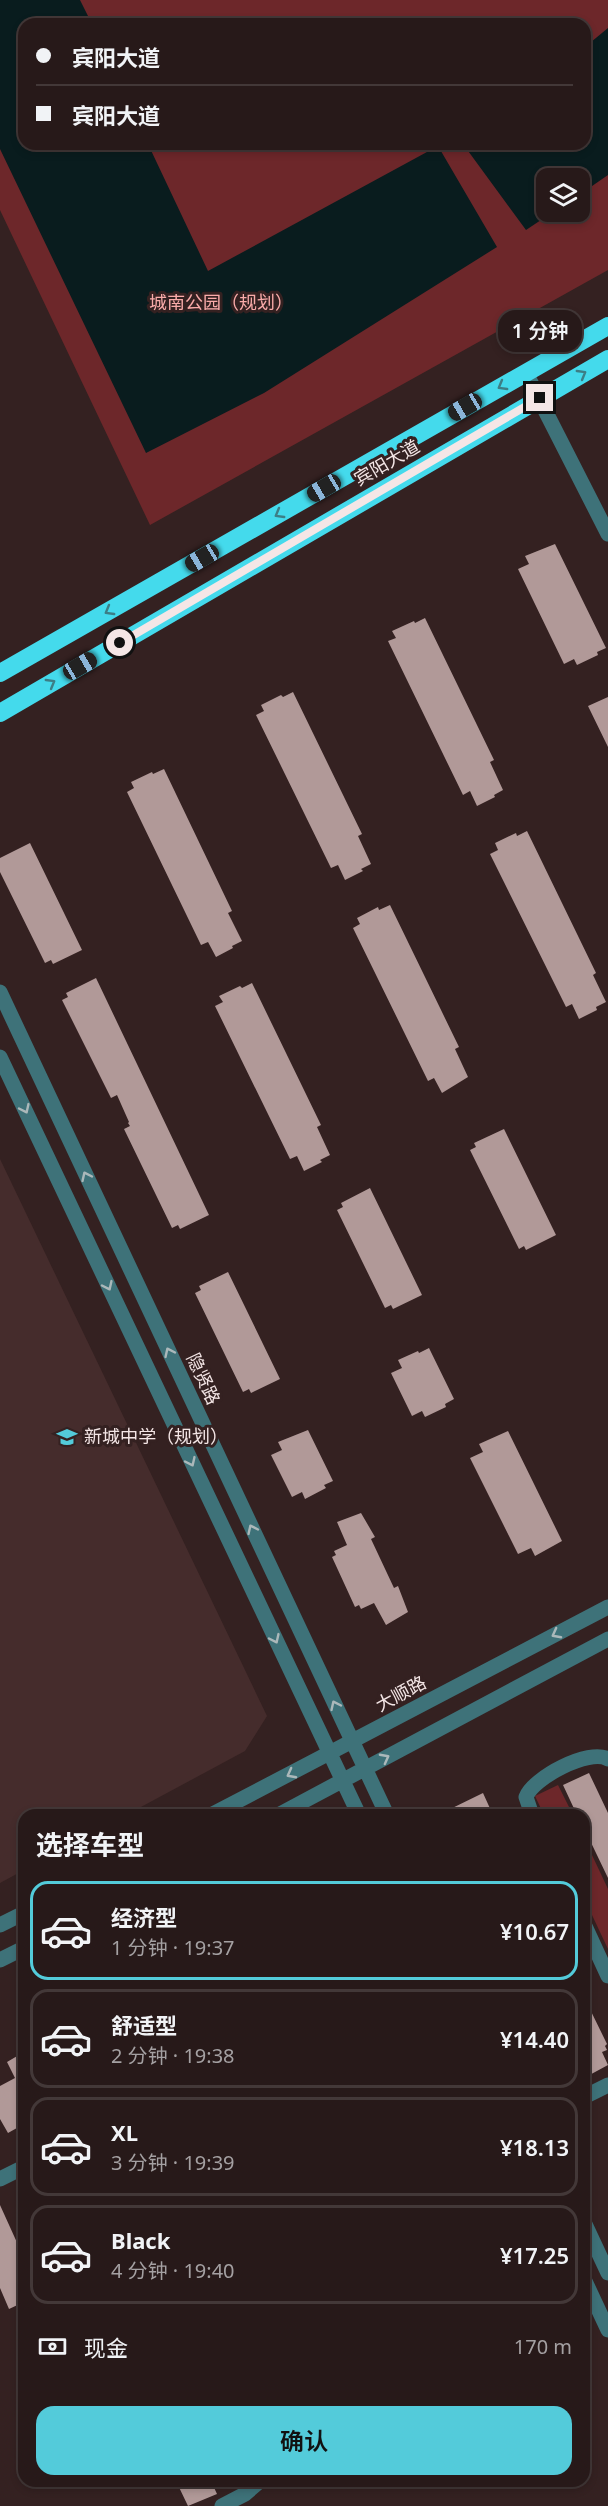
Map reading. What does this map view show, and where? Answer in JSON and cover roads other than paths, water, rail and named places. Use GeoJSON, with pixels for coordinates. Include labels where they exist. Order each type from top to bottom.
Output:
{"type":"FeatureCollection","features":[{"type":"Feature","properties":{"kind":"highway","name":"宾阳大道"},"geometry":{"type":"LineString","coordinates":[[0,673],[608,326]]}},
{"type":"Feature","properties":{"kind":"highway","name":"宾阳大道"},"geometry":{"type":"LineString","coordinates":[[0,712],[608,358]]}},
{"type":"Feature","properties":{"kind":"street"},"geometry":{"type":"LineString","coordinates":[[526,373],[608,534]]}},
{"type":"Feature","properties":{"kind":"street","name":"隐贤路"},"geometry":{"type":"LineString","coordinates":[[0,992],[384,1809]]}},
{"type":"Feature","properties":{"kind":"street"},"geometry":{"type":"LineString","coordinates":[[0,1056],[356,1809]]}},
{"type":"Feature","properties":{"kind":"street","name":"大顺路"},"geometry":{"type":"LineString","coordinates":[[224,1809],[608,1607]]}},
{"type":"Feature","properties":{"kind":"street"},"geometry":{"type":"LineString","coordinates":[[289,1809],[608,1639]]}},
{"type":"Feature","properties":{"kind":"street"},"geometry":{"type":"LineString","coordinates":[[530,1809],[526,1797],[529,1788],[537,1781],[581,1759],[595,1755],[608,1759]]}},
{"type":"Feature","properties":{"kind":"street"},"geometry":{"type":"LineString","coordinates":[[0,1925],[18,1916]]}},
{"type":"Feature","properties":{"kind":"street"},"geometry":{"type":"LineString","coordinates":[[590,1937],[608,1976]]}},
{"type":"Feature","properties":{"kind":"street"},"geometry":{"type":"LineString","coordinates":[[0,1960],[18,1951]]}},
{"type":"Feature","properties":{"kind":"street"},"geometry":{"type":"LineString","coordinates":[[590,2094],[608,2085]]}},
{"type":"Feature","properties":{"kind":"street"},"geometry":{"type":"LineString","coordinates":[[0,2179],[18,2170]]}},
{"type":"Feature","properties":{"kind":"street"},"geometry":{"type":"LineString","coordinates":[[590,2235],[608,2273]]}},
{"type":"Feature","properties":{"kind":"street"},"geometry":{"type":"LineString","coordinates":[[590,2292],[608,2330]]}},
{"type":"Feature","properties":{"kind":"street"},"geometry":{"type":"LineString","coordinates":[[222,2506],[249,2487]]}},
{"type":"Feature","properties":{"kind":"place","name":"新城中学（规划）"},"geometry":{"type":"Point","coordinates":[67,1437]}},
{"type":"Feature","properties":{"kind":"park label","name":"城南公园（规划）"},"geometry":{"type":"Point","coordinates":[221,303]}}]}
